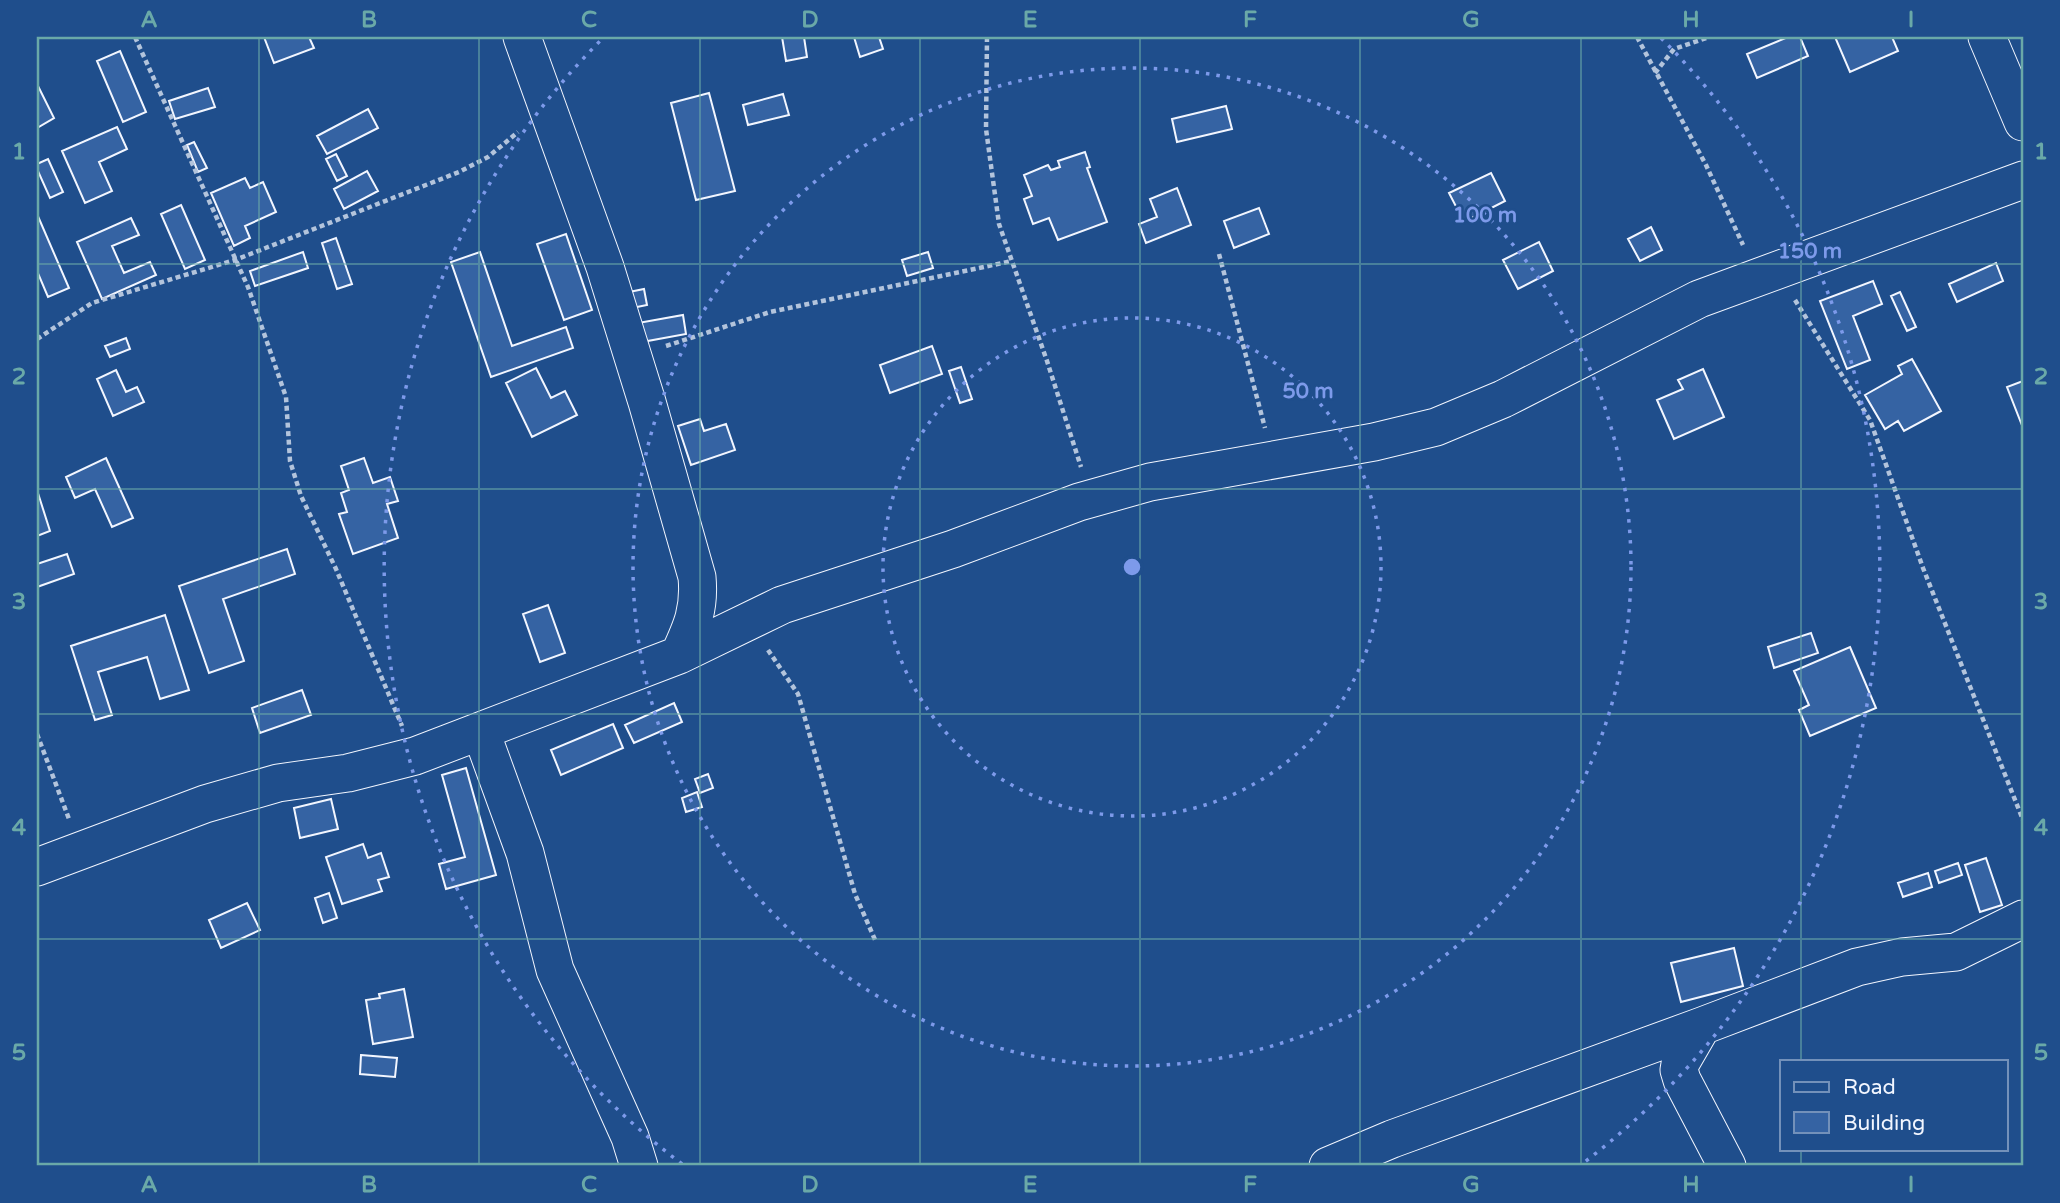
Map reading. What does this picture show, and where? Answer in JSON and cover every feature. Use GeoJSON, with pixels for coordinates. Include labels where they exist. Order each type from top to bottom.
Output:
{"type":"FeatureCollection","features":[{"type":"Feature","properties":{"kind":"street"},"geometry":{"type":"LineString","coordinates":[[522,37],[605,267],[697,577],[698,596],[694,622],[679,655]]}},
{"type":"Feature","properties":{"kind":"street"},"geometry":{"type":"LineString","coordinates":[[1987,37],[2023,122]]}},
{"type":"Feature","properties":{"kind":"street"},"geometry":{"type":"LineString","coordinates":[[37,867],[194,807],[265,786],[348,773],[415,755],[481,732],[679,655],[782,604],[953,549],[1091,498],[1150,482],[1374,442],[1436,428],[1503,398],[1699,299],[2023,180]]}},
{"type":"Feature","properties":{"kind":"street"},"geometry":{"type":"LineString","coordinates":[[481,732],[525,853],[555,970],[630,1137],[639,1166]]}},
{"type":"Feature","properties":{"kind":"street"},"geometry":{"type":"LineString","coordinates":[[1328,1166],[1392,1139],[1878,961],[1956,952],[2023,919]]}},
{"type":"Feature","properties":{"kind":"street"},"geometry":{"type":"LineString","coordinates":[[1702,1026],[1679,1070],[1727,1166]]}},
{"type":"Feature","properties":{"kind":"path"},"geometry":{"type":"LineString","coordinates":[[135,37],[248,287],[286,397],[290,461],[301,496],[336,569],[415,755]]}},
{"type":"Feature","properties":{"kind":"path"},"geometry":{"type":"LineString","coordinates":[[987,37],[986,129],[999,224],[1091,498]]}},
{"type":"Feature","properties":{"kind":"path"},"geometry":{"type":"LineString","coordinates":[[1637,37],[1706,165],[1758,276],[1796,300],[1870,420],[1923,568],[2023,820]]}},
{"type":"Feature","properties":{"kind":"path"},"geometry":{"type":"LineString","coordinates":[[1655,73],[1674,48],[1709,37]]}},
{"type":"Feature","properties":{"kind":"path"},"geometry":{"type":"LineString","coordinates":[[37,339],[92,303],[235,260],[459,172],[488,157],[548,105]]}},
{"type":"Feature","properties":{"kind":"path"},"geometry":{"type":"LineString","coordinates":[[1219,254],[1273,460]]}},
{"type":"Feature","properties":{"kind":"path"},"geometry":{"type":"LineString","coordinates":[[632,358],[770,312],[1012,261]]}},
{"type":"Feature","properties":{"kind":"path"},"geometry":{"type":"LineString","coordinates":[[726,632],[766,646],[798,694],[855,894],[876,942]]}},
{"type":"Feature","properties":{"kind":"path"},"geometry":{"type":"LineString","coordinates":[[37,734],[80,849]]}},
{"type":"Feature","properties":{"kind":"building"},"geometry":{"type":"Polygon","coordinates":[[[264,37],[309,37],[314,48],[274,63],[264,37]]]}},
{"type":"Feature","properties":{"kind":"building"},"geometry":{"type":"Polygon","coordinates":[[[782,37],[804,37],[807,57],[786,61],[782,37]]]}},
{"type":"Feature","properties":{"kind":"building"},"geometry":{"type":"Polygon","coordinates":[[[854,37],[879,37],[883,49],[860,57],[854,37]]]}},
{"type":"Feature","properties":{"kind":"building"},"geometry":{"type":"Polygon","coordinates":[[[1788,37],[1800,37],[1808,56],[1757,78],[1747,54],[1788,37]]]}},
{"type":"Feature","properties":{"kind":"building"},"geometry":{"type":"Polygon","coordinates":[[[1835,37],[1892,37],[1898,51],[1850,72],[1835,37]]]}},
{"type":"Feature","properties":{"kind":"building"},"geometry":{"type":"Polygon","coordinates":[[[120,51],[146,112],[123,122],[97,61],[120,51]]]}},
{"type":"Feature","properties":{"kind":"building"},"geometry":{"type":"Polygon","coordinates":[[[37,84],[54,118],[37,128],[37,84]]]}},
{"type":"Feature","properties":{"kind":"building"},"geometry":{"type":"Polygon","coordinates":[[[208,88],[215,107],[175,119],[169,101],[208,88]]]}},
{"type":"Feature","properties":{"kind":"building"},"geometry":{"type":"Polygon","coordinates":[[[709,93],[735,191],[696,200],[671,103],[709,93]]]}},
{"type":"Feature","properties":{"kind":"building"},"geometry":{"type":"Polygon","coordinates":[[[783,94],[789,115],[748,125],[743,105],[783,94]]]}},
{"type":"Feature","properties":{"kind":"building"},"geometry":{"type":"Polygon","coordinates":[[[1226,106],[1232,129],[1177,142],[1172,119],[1226,106]]]}},
{"type":"Feature","properties":{"kind":"building"},"geometry":{"type":"Polygon","coordinates":[[[368,109],[378,128],[327,154],[317,136],[368,109]]]}},
{"type":"Feature","properties":{"kind":"building"},"geometry":{"type":"Polygon","coordinates":[[[117,127],[127,149],[99,162],[112,191],[85,203],[62,151],[117,127]]]}},
{"type":"Feature","properties":{"kind":"building"},"geometry":{"type":"Polygon","coordinates":[[[194,142],[207,168],[198,172],[187,145],[194,142]]]}},
{"type":"Feature","properties":{"kind":"building"},"geometry":{"type":"Polygon","coordinates":[[[1085,152],[1090,167],[1087,168],[1107,222],[1058,240],[1049,218],[1033,224],[1024,199],[1032,196],[1024,175],[1048,165],[1051,170],[1060,167],[1058,161],[1085,152]]]}},
{"type":"Feature","properties":{"kind":"building"},"geometry":{"type":"Polygon","coordinates":[[[336,154],[347,176],[337,181],[326,159],[336,154]]]}},
{"type":"Feature","properties":{"kind":"building"},"geometry":{"type":"Polygon","coordinates":[[[48,159],[63,192],[50,198],[37,169],[37,164],[48,159]]]}},
{"type":"Feature","properties":{"kind":"building"},"geometry":{"type":"Polygon","coordinates":[[[367,171],[378,191],[344,209],[334,189],[367,171]]]}},
{"type":"Feature","properties":{"kind":"building"},"geometry":{"type":"Polygon","coordinates":[[[1491,173],[1505,201],[1464,222],[1449,193],[1491,173]]]}},
{"type":"Feature","properties":{"kind":"building"},"geometry":{"type":"Polygon","coordinates":[[[245,178],[250,188],[263,182],[276,212],[245,226],[250,238],[234,246],[211,193],[245,178]]]}},
{"type":"Feature","properties":{"kind":"building"},"geometry":{"type":"Polygon","coordinates":[[[1177,188],[1191,225],[1146,243],[1139,224],[1157,217],[1150,199],[1177,188]]]}},
{"type":"Feature","properties":{"kind":"building"},"geometry":{"type":"Polygon","coordinates":[[[181,205],[205,260],[185,269],[161,214],[181,205]]]}},
{"type":"Feature","properties":{"kind":"building"},"geometry":{"type":"Polygon","coordinates":[[[1259,208],[1269,234],[1234,248],[1224,221],[1259,208]]]}},
{"type":"Feature","properties":{"kind":"building"},"geometry":{"type":"Polygon","coordinates":[[[37,214],[69,288],[48,297],[37,271],[37,214]]]}},
{"type":"Feature","properties":{"kind":"building"},"geometry":{"type":"Polygon","coordinates":[[[131,218],[139,235],[112,246],[124,273],[150,262],[156,275],[102,299],[77,242],[131,218]]]}},
{"type":"Feature","properties":{"kind":"building"},"geometry":{"type":"Polygon","coordinates":[[[1651,227],[1662,250],[1640,261],[1628,239],[1651,227]]]}},
{"type":"Feature","properties":{"kind":"building"},"geometry":{"type":"Polygon","coordinates":[[[566,234],[592,310],[564,320],[537,244],[566,234]]]}},
{"type":"Feature","properties":{"kind":"building"},"geometry":{"type":"Polygon","coordinates":[[[336,238],[352,284],[337,289],[322,243],[336,238]]]}},
{"type":"Feature","properties":{"kind":"building"},"geometry":{"type":"Polygon","coordinates":[[[1539,242],[1553,271],[1518,289],[1503,260],[1539,242]]]}},
{"type":"Feature","properties":{"kind":"building"},"geometry":{"type":"Polygon","coordinates":[[[303,252],[308,268],[255,286],[250,271],[303,252]]]}},
{"type":"Feature","properties":{"kind":"building"},"geometry":{"type":"Polygon","coordinates":[[[480,252],[512,346],[566,327],[573,348],[491,377],[451,262],[480,252]]]}},
{"type":"Feature","properties":{"kind":"building"},"geometry":{"type":"Polygon","coordinates":[[[928,252],[933,268],[907,276],[902,260],[928,252]]]}},
{"type":"Feature","properties":{"kind":"building"},"geometry":{"type":"Polygon","coordinates":[[[1996,263],[2003,281],[1957,302],[1949,284],[1996,263]]]}},
{"type":"Feature","properties":{"kind":"building"},"geometry":{"type":"Polygon","coordinates":[[[1873,281],[1882,304],[1853,316],[1870,360],[1847,369],[1820,301],[1873,281]]]}},
{"type":"Feature","properties":{"kind":"building"},"geometry":{"type":"Polygon","coordinates":[[[644,289],[647,305],[627,309],[624,293],[644,289]]]}},
{"type":"Feature","properties":{"kind":"building"},"geometry":{"type":"Polygon","coordinates":[[[1900,292],[1916,327],[1907,331],[1891,296],[1900,292]]]}},
{"type":"Feature","properties":{"kind":"building"},"geometry":{"type":"Polygon","coordinates":[[[683,315],[686,334],[642,342],[638,323],[683,315]]]}},
{"type":"Feature","properties":{"kind":"building"},"geometry":{"type":"Polygon","coordinates":[[[126,338],[130,349],[110,357],[105,346],[126,338]]]}},
{"type":"Feature","properties":{"kind":"building"},"geometry":{"type":"Polygon","coordinates":[[[932,346],[942,374],[890,393],[880,365],[932,346]]]}},
{"type":"Feature","properties":{"kind":"building"},"geometry":{"type":"Polygon","coordinates":[[[1912,359],[1941,411],[1904,431],[1898,421],[1885,429],[1865,395],[1902,374],[1898,366],[1912,359]]]}},
{"type":"Feature","properties":{"kind":"building"},"geometry":{"type":"Polygon","coordinates":[[[961,367],[972,399],[960,403],[949,371],[961,367]]]}},
{"type":"Feature","properties":{"kind":"building"},"geometry":{"type":"Polygon","coordinates":[[[536,368],[551,398],[565,391],[577,415],[532,437],[506,383],[536,368]]]}},
{"type":"Feature","properties":{"kind":"building"},"geometry":{"type":"Polygon","coordinates":[[[1703,369],[1724,417],[1674,439],[1657,400],[1683,389],[1678,380],[1703,369]]]}},
{"type":"Feature","properties":{"kind":"building"},"geometry":{"type":"Polygon","coordinates":[[[116,370],[126,392],[137,387],[144,402],[113,416],[97,379],[116,370]]]}},
{"type":"Feature","properties":{"kind":"building"},"geometry":{"type":"Polygon","coordinates":[[[2023,381],[2023,428],[2007,387],[2023,381]]]}},
{"type":"Feature","properties":{"kind":"building"},"geometry":{"type":"Polygon","coordinates":[[[700,419],[704,431],[726,424],[735,450],[691,465],[678,426],[700,419]]]}},
{"type":"Feature","properties":{"kind":"building"},"geometry":{"type":"Polygon","coordinates":[[[106,458],[133,518],[112,527],[95,489],[75,498],[66,477],[106,458]]]}},
{"type":"Feature","properties":{"kind":"building"},"geometry":{"type":"Polygon","coordinates":[[[364,458],[373,483],[390,477],[398,501],[387,504],[398,538],[353,554],[339,514],[347,512],[341,493],[349,490],[341,466],[364,458]]]}},
{"type":"Feature","properties":{"kind":"building"},"geometry":{"type":"Polygon","coordinates":[[[37,490],[50,531],[37,536],[37,490]]]}},
{"type":"Feature","properties":{"kind":"building"},"geometry":{"type":"Polygon","coordinates":[[[287,549],[295,574],[223,599],[244,661],[209,673],[179,586],[287,549]]]}},
{"type":"Feature","properties":{"kind":"building"},"geometry":{"type":"Polygon","coordinates":[[[67,554],[74,574],[37,587],[37,564],[67,554]]]}},
{"type":"Feature","properties":{"kind":"building"},"geometry":{"type":"Polygon","coordinates":[[[548,605],[565,653],[540,662],[523,614],[548,605]]]}},
{"type":"Feature","properties":{"kind":"building"},"geometry":{"type":"Polygon","coordinates":[[[165,615],[189,690],[160,699],[147,657],[98,672],[112,715],[95,720],[71,646],[165,615]]]}},
{"type":"Feature","properties":{"kind":"building"},"geometry":{"type":"Polygon","coordinates":[[[1811,633],[1818,653],[1774,668],[1768,647],[1811,633]]]}},
{"type":"Feature","properties":{"kind":"building"},"geometry":{"type":"Polygon","coordinates":[[[1850,647],[1876,708],[1810,736],[1799,710],[1809,705],[1794,671],[1850,647]]]}},
{"type":"Feature","properties":{"kind":"building"},"geometry":{"type":"Polygon","coordinates":[[[302,690],[311,715],[260,733],[252,708],[302,690]]]}},
{"type":"Feature","properties":{"kind":"building"},"geometry":{"type":"Polygon","coordinates":[[[674,703],[682,722],[634,743],[625,725],[674,703]]]}},
{"type":"Feature","properties":{"kind":"building"},"geometry":{"type":"Polygon","coordinates":[[[613,724],[623,748],[561,775],[551,750],[613,724]]]}},
{"type":"Feature","properties":{"kind":"building"},"geometry":{"type":"Polygon","coordinates":[[[466,768],[496,875],[446,889],[439,864],[465,857],[442,775],[466,768]]]}},
{"type":"Feature","properties":{"kind":"building"},"geometry":{"type":"Polygon","coordinates":[[[708,774],[713,788],[700,793],[695,779],[708,774]]]}},
{"type":"Feature","properties":{"kind":"building"},"geometry":{"type":"Polygon","coordinates":[[[697,792],[702,807],[686,812],[682,798],[697,792]]]}},
{"type":"Feature","properties":{"kind":"building"},"geometry":{"type":"Polygon","coordinates":[[[331,799],[338,829],[300,838],[294,808],[331,799]]]}},
{"type":"Feature","properties":{"kind":"building"},"geometry":{"type":"Polygon","coordinates":[[[363,844],[368,858],[381,853],[389,877],[378,880],[382,891],[342,904],[326,857],[363,844]]]}},
{"type":"Feature","properties":{"kind":"building"},"geometry":{"type":"Polygon","coordinates":[[[1986,858],[2002,905],[1980,912],[1965,865],[1986,858]]]}},
{"type":"Feature","properties":{"kind":"building"},"geometry":{"type":"Polygon","coordinates":[[[1958,863],[1962,875],[1939,883],[1935,871],[1958,863]]]}},
{"type":"Feature","properties":{"kind":"building"},"geometry":{"type":"Polygon","coordinates":[[[1928,873],[1932,887],[1903,897],[1898,883],[1928,873]]]}},
{"type":"Feature","properties":{"kind":"building"},"geometry":{"type":"Polygon","coordinates":[[[329,893],[337,918],[323,923],[315,898],[329,893]]]}},
{"type":"Feature","properties":{"kind":"building"},"geometry":{"type":"Polygon","coordinates":[[[247,903],[260,930],[221,948],[209,920],[247,903]]]}},
{"type":"Feature","properties":{"kind":"building"},"geometry":{"type":"Polygon","coordinates":[[[1734,948],[1743,986],[1681,1002],[1671,963],[1734,948]]]}},
{"type":"Feature","properties":{"kind":"building"},"geometry":{"type":"Polygon","coordinates":[[[404,989],[413,1037],[373,1044],[366,1000],[380,998],[379,994],[404,989]]]}},
{"type":"Feature","properties":{"kind":"building"},"geometry":{"type":"Polygon","coordinates":[[[361,1055],[397,1058],[395,1077],[360,1074],[361,1055]]]}}]}
